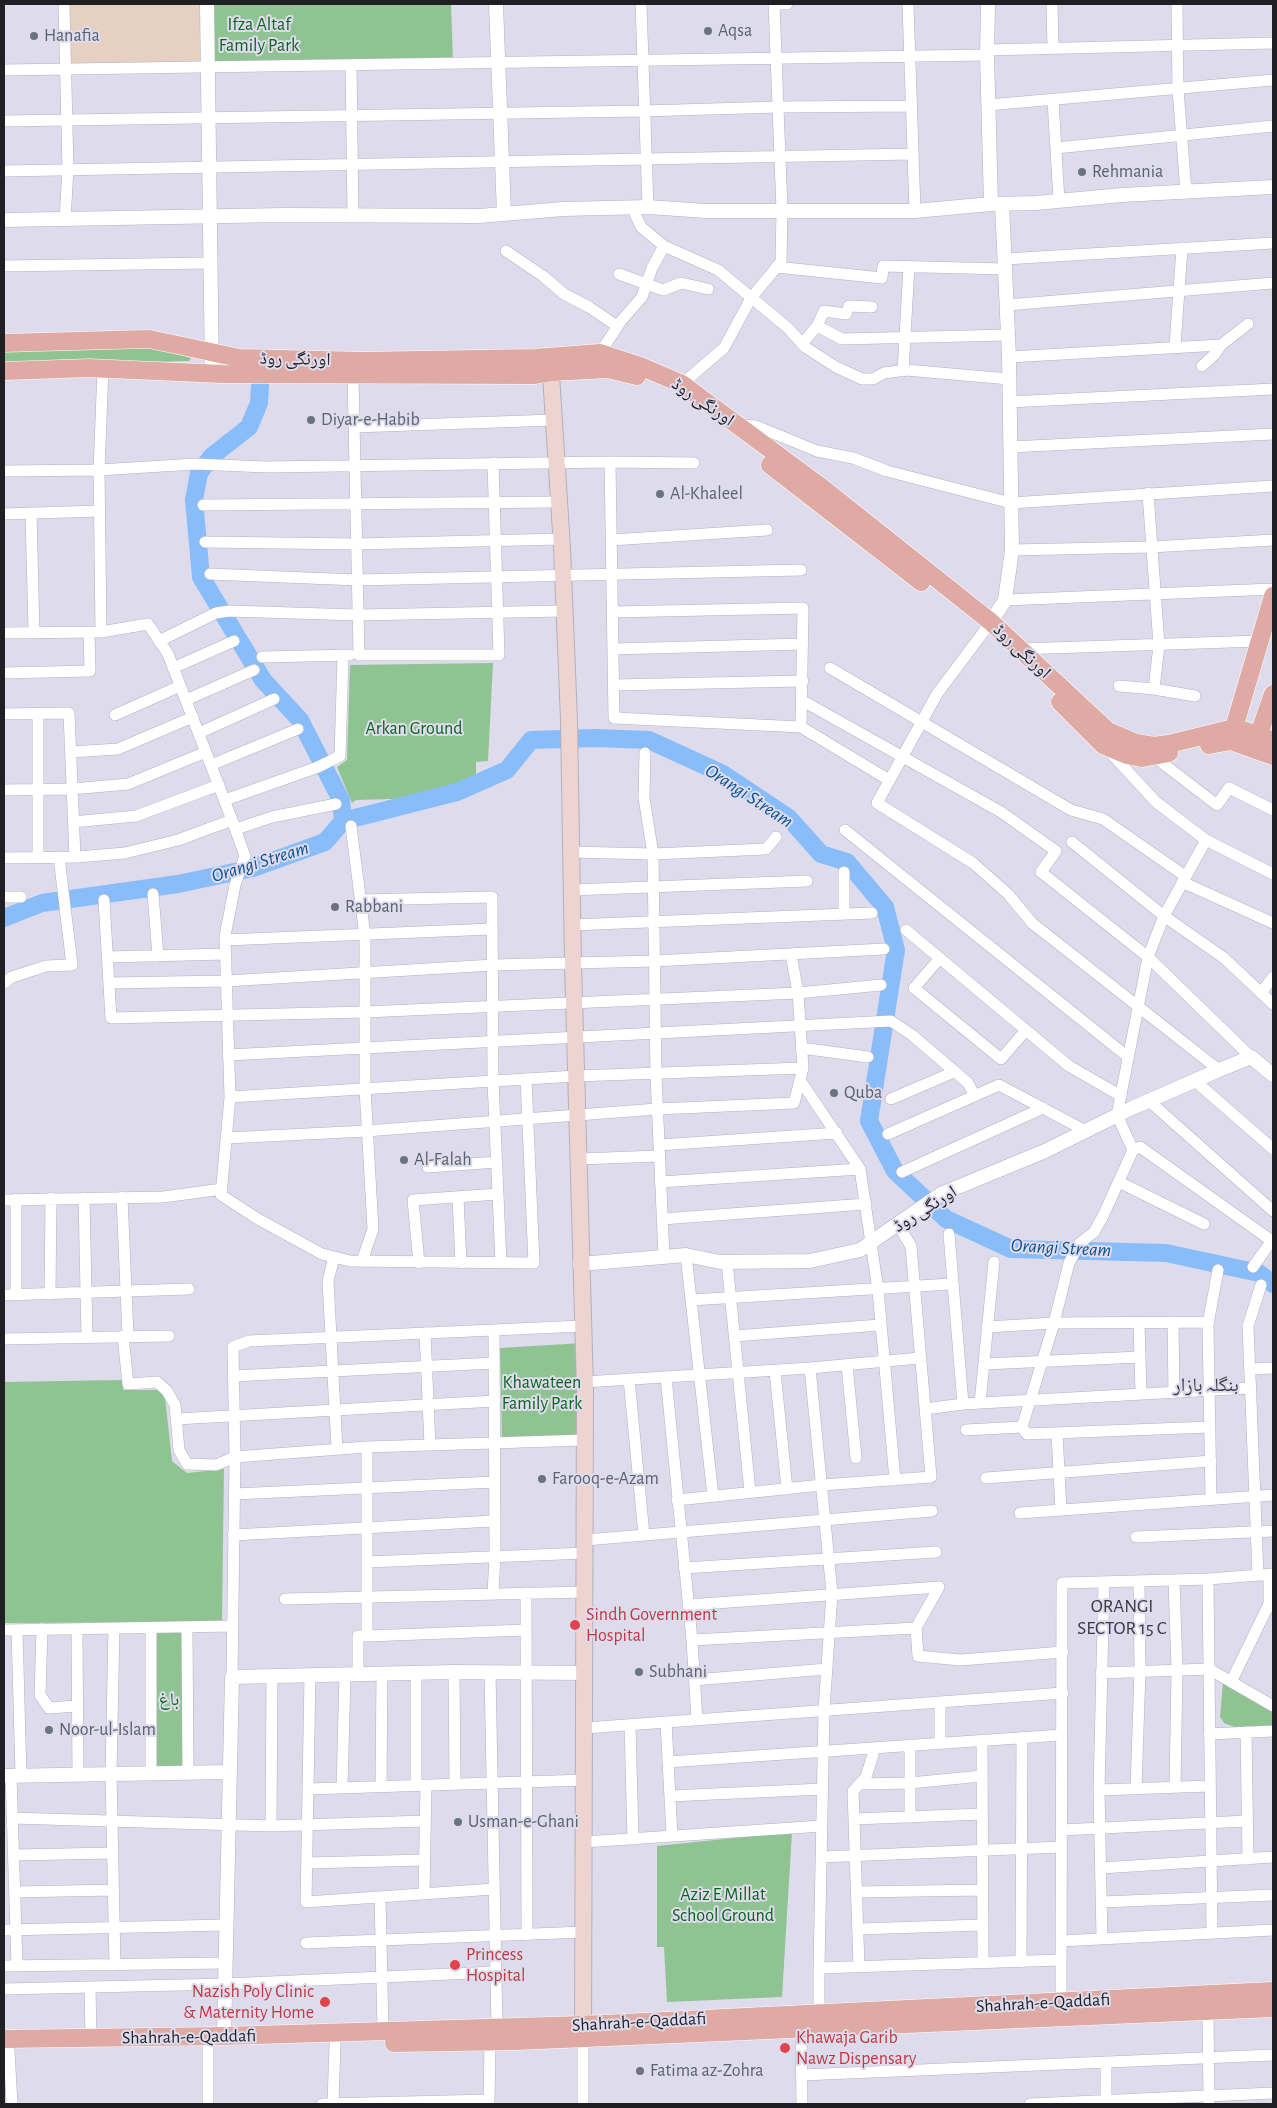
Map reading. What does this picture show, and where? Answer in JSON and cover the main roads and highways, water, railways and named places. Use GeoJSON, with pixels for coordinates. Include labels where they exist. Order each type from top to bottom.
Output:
{"type":"FeatureCollection","features":[{"type":"Feature","properties":{"kind":"main road","name":"اورنگی روڈ"},"geometry":{"type":"LineString","coordinates":[[4,343],[149,339],[239,358],[545,368]]}},
{"type":"Feature","properties":{"kind":"main road","name":"اورنگی روڈ"},"geometry":{"type":"LineString","coordinates":[[4,371],[103,369],[212,374],[354,375],[545,368],[600,353],[640,366],[682,384],[825,490],[987,625],[1020,650],[1108,731],[1136,743],[1154,746],[1232,735]]}},
{"type":"Feature","properties":{"kind":"main road"},"geometry":{"type":"LineString","coordinates":[[583,2032],[585,1440],[570,852],[569,720],[557,463],[554,420],[545,368],[608,369],[635,374],[675,393],[987,625],[1104,744],[1127,755],[1142,758],[1232,735],[1262,741],[1273,756]]}},
{"type":"Feature","properties":{"kind":"main road"},"geometry":{"type":"LineString","coordinates":[[1232,735],[1273,596]]}},
{"type":"Feature","properties":{"kind":"main road"},"geometry":{"type":"LineString","coordinates":[[1262,741],[1273,694]]}},
{"type":"Feature","properties":{"kind":"main road","name":"Shahrah-e-Qaddafi"},"geometry":{"type":"LineString","coordinates":[[583,2032],[819,2014],[1273,1991]]}},
{"type":"Feature","properties":{"kind":"main road","name":"Shahrah-e-Qaddafi"},"geometry":{"type":"LineString","coordinates":[[6,2048],[335,2044],[494,2035],[801,2029],[1273,2008]]}},
{"type":"Feature","properties":{"kind":"main road","name":"Shahrah-e-Qaddafi"},"geometry":{"type":"LineString","coordinates":[[6,2048],[91,2038],[383,2031],[494,2035]]}},
{"type":"Feature","properties":{"kind":"waterway"},"geometry":{"type":"LineString","coordinates":[[260,385],[259,403],[249,427],[212,456],[199,473],[194,500],[201,577],[263,680],[300,720],[341,800],[343,821]]}},
{"type":"Feature","properties":{"kind":"waterway","name":"Orangi Stream"},"geometry":{"type":"LineString","coordinates":[[4,918],[42,903],[178,884],[253,868],[325,842],[343,821],[457,792],[507,770],[531,740],[595,738],[649,740],[723,774],[789,818],[821,854],[847,862],[885,907],[896,950],[869,1121],[895,1171],[946,1219],[1011,1249],[1166,1253],[1259,1273],[1273,1284]]}},
{"type":"Feature","properties":{"kind":"place","name":"Aqsa"},"geometry":{"type":"Point","coordinates":[708,31]}},
{"type":"Feature","properties":{"kind":"place","name":"Hanafia"},"geometry":{"type":"Point","coordinates":[34,36]}},
{"type":"Feature","properties":{"kind":"place","name":"Rehmania"},"geometry":{"type":"Point","coordinates":[1082,172]}},
{"type":"Feature","properties":{"kind":"place","name":"Diyar-e-Habib"},"geometry":{"type":"Point","coordinates":[311,420]}},
{"type":"Feature","properties":{"kind":"place","name":"Al-Khaleel"},"geometry":{"type":"Point","coordinates":[660,494]}},
{"type":"Feature","properties":{"kind":"place","name":"Rabbani"},"geometry":{"type":"Point","coordinates":[335,907]}},
{"type":"Feature","properties":{"kind":"place","name":"Quba"},"geometry":{"type":"Point","coordinates":[834,1093]}},
{"type":"Feature","properties":{"kind":"place","name":"Al-Falah"},"geometry":{"type":"Point","coordinates":[404,1160]}},
{"type":"Feature","properties":{"kind":"place","name":"Farooq-e-Azam"},"geometry":{"type":"Point","coordinates":[542,1479]}},
{"type":"Feature","properties":{"kind":"place","name":"Sindh Government Hospital"},"geometry":{"type":"Point","coordinates":[575,1625]}},
{"type":"Feature","properties":{"kind":"place","name":"Subhani"},"geometry":{"type":"Point","coordinates":[639,1672]}},
{"type":"Feature","properties":{"kind":"place","name":"Noor-ul-Islam"},"geometry":{"type":"Point","coordinates":[49,1730]}},
{"type":"Feature","properties":{"kind":"place","name":"Usman-e-Ghani"},"geometry":{"type":"Point","coordinates":[458,1822]}},
{"type":"Feature","properties":{"kind":"place","name":"Princess Hospital"},"geometry":{"type":"Point","coordinates":[455,1965]}},
{"type":"Feature","properties":{"kind":"place","name":"Nazish Poly Clinic & Maternity Home"},"geometry":{"type":"Point","coordinates":[325,2002]}},
{"type":"Feature","properties":{"kind":"place","name":"Khawaja Garib Nawz Dispensary"},"geometry":{"type":"Point","coordinates":[785,2048]}},
{"type":"Feature","properties":{"kind":"place","name":"Fatima az-Zohra"},"geometry":{"type":"Point","coordinates":[640,2071]}},
{"type":"Feature","properties":{"kind":"district","name":"بنگلہ بازار"},"geometry":{"type":"Point","coordinates":[1206,1385]}},
{"type":"Feature","properties":{"kind":"district","name":"ORANGI SECTOR 15 C"},"geometry":{"type":"Point","coordinates":[1122,1617]}},
{"type":"Feature","properties":{"kind":"park label","name":"Ifza Altaf Family Park"},"geometry":{"type":"Point","coordinates":[259,35]}},
{"type":"Feature","properties":{"kind":"park label","name":"Arkan Ground"},"geometry":{"type":"Point","coordinates":[414,729]}},
{"type":"Feature","properties":{"kind":"park label","name":"Khawateen Family Park"},"geometry":{"type":"Point","coordinates":[542,1394]}},
{"type":"Feature","properties":{"kind":"park label","name":"باغ"},"geometry":{"type":"Point","coordinates":[169,1700]}},
{"type":"Feature","properties":{"kind":"park label","name":"Aziz E Millat School Ground"},"geometry":{"type":"Point","coordinates":[723,1905]}}]}
